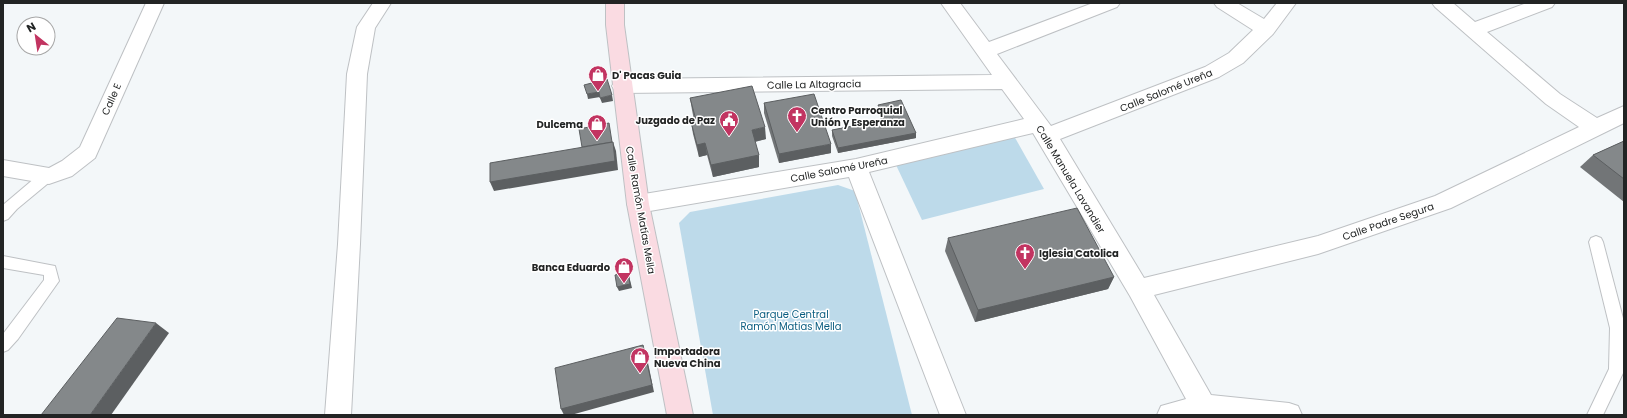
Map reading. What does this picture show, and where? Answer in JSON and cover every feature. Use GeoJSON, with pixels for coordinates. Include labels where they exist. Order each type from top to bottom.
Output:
{"type":"FeatureCollection","features":[{"type":"Feature","properties":{"kind":"main road","name":"Calle Ramón Matías Mella"},"geometry":{"type":"LineString","coordinates":[[615,3],[615,25],[638,204],[680,415]]}},
{"type":"Feature","properties":{"kind":"street","name":"Calle E"},"geometry":{"type":"LineString","coordinates":[[47,176],[61,172],[88,152],[154,3]]}},
{"type":"Feature","properties":{"kind":"street"},"geometry":{"type":"LineString","coordinates":[[338,415],[349,244],[357,74],[366,26],[382,3]]}},
{"type":"Feature","properties":{"kind":"street","name":"Calle Manuela Lavandier"},"geometry":{"type":"LineString","coordinates":[[950,3],[1042,130],[1138,289],[1204,406]]}},
{"type":"Feature","properties":{"kind":"street"},"geometry":{"type":"LineString","coordinates":[[985,51],[1110,3]]}},
{"type":"Feature","properties":{"kind":"street"},"geometry":{"type":"LineString","coordinates":[[1223,3],[1266,29]]}},
{"type":"Feature","properties":{"kind":"street","name":"Calle Salomé Ureña"},"geometry":{"type":"LineString","coordinates":[[638,204],[856,167],[1042,130],[1212,72],[1236,58],[1266,29],[1287,3]]}},
{"type":"Feature","properties":{"kind":"street"},"geometry":{"type":"LineString","coordinates":[[1441,3],[1553,99],[1595,127]]}},
{"type":"Feature","properties":{"kind":"street"},"geometry":{"type":"LineString","coordinates":[[1472,30],[1546,3]]}},
{"type":"Feature","properties":{"kind":"street","name":"Calle La Altagracia"},"geometry":{"type":"LineString","coordinates":[[622,86],[1006,82]]}},
{"type":"Feature","properties":{"kind":"street","name":"Calle Padre Segura"},"geometry":{"type":"LineString","coordinates":[[1138,289],[1318,245],[1443,202],[1624,114]]}},
{"type":"Feature","properties":{"kind":"street"},"geometry":{"type":"LineString","coordinates":[[856,167],[953,415]]}},
{"type":"Feature","properties":{"kind":"street"},"geometry":{"type":"LineString","coordinates":[[3,168],[47,176]]}},
{"type":"Feature","properties":{"kind":"street"},"geometry":{"type":"LineString","coordinates":[[1170,415],[1204,406],[1289,415]]}},
{"type":"Feature","properties":{"kind":"lane"},"geometry":{"type":"LineString","coordinates":[[3,215],[12,205],[47,176]]}},
{"type":"Feature","properties":{"kind":"lane"},"geometry":{"type":"LineString","coordinates":[[1595,415],[1617,368],[1618,328],[1596,242]]}},
{"type":"Feature","properties":{"kind":"lane"},"geometry":{"type":"LineString","coordinates":[[3,262],[50,270],[52,281],[13,334],[3,345]]}},
{"type":"Feature","properties":{"kind":"green space"},"geometry":{"type":"Polygon","coordinates":[[[1014,136],[1044,189],[922,220],[896,165],[1014,136]]]}},
{"type":"Feature","properties":{"kind":"green space","name":"Parque Central Ramón Matias Mella"},"geometry":{"type":"Polygon","coordinates":[[[838,185],[855,191],[912,415],[713,415],[679,223],[690,212],[838,185]]]}},
{"type":"Feature","properties":{"kind":"building"},"geometry":{"type":"Polygon","coordinates":[[[607,79],[612,95],[600,98],[599,92],[587,94],[584,85],[607,79]]]}},
{"type":"Feature","properties":{"kind":"building","name":"Juzgado de Paz"},"geometry":{"type":"Polygon","coordinates":[[[752,86],[765,127],[752,130],[759,155],[711,165],[705,143],[697,145],[691,122],[696,120],[690,98],[752,86]]]}},
{"type":"Feature","properties":{"kind":"building","name":"Centro Parroquial Unión y Esperanza"},"geometry":{"type":"Polygon","coordinates":[[[814,94],[831,144],[779,154],[764,103],[814,94]]]}},
{"type":"Feature","properties":{"kind":"building"},"geometry":{"type":"Polygon","coordinates":[[[901,100],[916,133],[838,148],[832,130],[884,120],[878,105],[901,100]]]}},
{"type":"Feature","properties":{"kind":"building","name":"Dulcema"},"geometry":{"type":"Polygon","coordinates":[[[609,123],[612,142],[582,147],[579,129],[609,123]]]}},
{"type":"Feature","properties":{"kind":"building"},"geometry":{"type":"Polygon","coordinates":[[[1624,141],[1624,179],[1593,155],[1624,141]]]}},
{"type":"Feature","properties":{"kind":"building"},"geometry":{"type":"Polygon","coordinates":[[[613,142],[615,161],[490,182],[490,163],[613,142]]]}},
{"type":"Feature","properties":{"kind":"building","name":"Iglesia Catolica"},"geometry":{"type":"Polygon","coordinates":[[[1077,208],[1114,277],[978,310],[948,238],[1077,208]]]}},
{"type":"Feature","properties":{"kind":"building"},"geometry":{"type":"Polygon","coordinates":[[[628,272],[630,284],[617,287],[615,275],[628,272]]]}},
{"type":"Feature","properties":{"kind":"building"},"geometry":{"type":"Polygon","coordinates":[[[117,318],[156,323],[90,415],[41,415],[117,318]]]}},
{"type":"Feature","properties":{"kind":"building"},"geometry":{"type":"Polygon","coordinates":[[[643,345],[652,385],[561,409],[555,368],[643,345]]]}},
{"type":"Feature","properties":{"kind":"place","name":"D' Pacas Guia"},"geometry":{"type":"Point","coordinates":[598,92]}},
{"type":"Feature","properties":{"kind":"place","name":"Centro Parroquial Unión y Esperanza"},"geometry":{"type":"Point","coordinates":[797,133]}},
{"type":"Feature","properties":{"kind":"place","name":"Juzgado de Paz"},"geometry":{"type":"Point","coordinates":[729,137]}},
{"type":"Feature","properties":{"kind":"place","name":"Dulcema"},"geometry":{"type":"Point","coordinates":[597,141]}},
{"type":"Feature","properties":{"kind":"place","name":"Iglesia Catolica"},"geometry":{"type":"Point","coordinates":[1025,270]}},
{"type":"Feature","properties":{"kind":"place","name":"Banca Eduardo"},"geometry":{"type":"Point","coordinates":[624,284]}},
{"type":"Feature","properties":{"kind":"place","name":"Importadora Nueva China"},"geometry":{"type":"Point","coordinates":[640,374]}}]}
